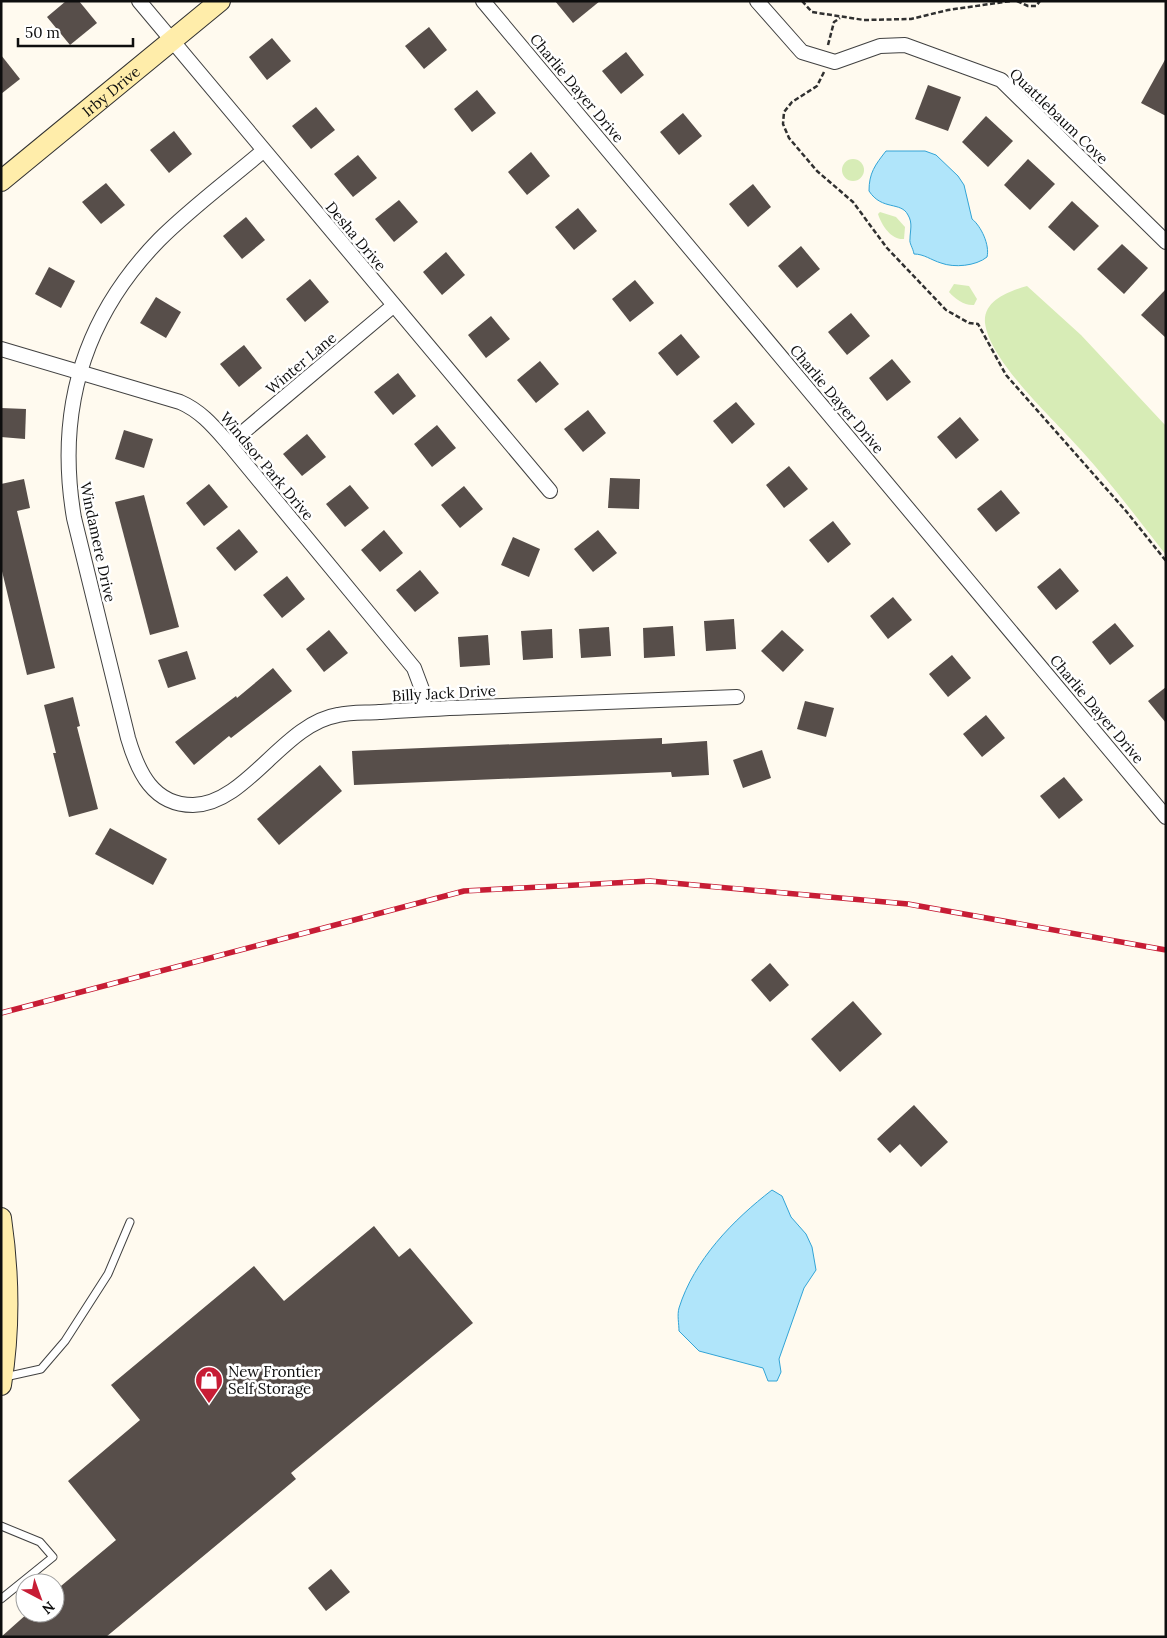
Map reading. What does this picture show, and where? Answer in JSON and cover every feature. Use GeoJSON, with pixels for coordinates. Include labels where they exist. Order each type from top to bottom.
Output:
{"type":"FeatureCollection","features":[{"type":"Feature","properties":{"kind":"street","name":"Desha Drive"},"geometry":{"type":"LineString","coordinates":[[139,1],[550,491]]}},
{"type":"Feature","properties":{"kind":"street","name":"Irby Drive"},"geometry":{"type":"LineString","coordinates":[[1,181],[220,1]]}},
{"type":"Feature","properties":{"kind":"street","name":"Charlie Dayer Drive"},"geometry":{"type":"LineString","coordinates":[[483,1],[1166,817]]}},
{"type":"Feature","properties":{"kind":"street","name":"Quattlebaum Cove"},"geometry":{"type":"LineString","coordinates":[[757,1],[802,52],[835,62],[880,46],[905,45],[1000,80],[1166,242]]}},
{"type":"Feature","properties":{"kind":"street","name":"Windamere Drive"},"geometry":{"type":"LineString","coordinates":[[181,804],[166,799],[155,791],[143,779],[135,762],[74,518],[68,485],[67,454],[69,426],[80,372],[94,333],[106,308],[125,280],[159,240],[263,151]]}},
{"type":"Feature","properties":{"kind":"street","name":"Winter Lane"},"geometry":{"type":"LineString","coordinates":[[229,444],[393,306]]}},
{"type":"Feature","properties":{"kind":"street","name":"Windsor Park Drive"},"geometry":{"type":"LineString","coordinates":[[1,349],[193,407],[229,444],[414,668],[423,692],[424,709]]}},
{"type":"Feature","properties":{"kind":"street","name":"Billy Jack Drive"},"geometry":{"type":"LineString","coordinates":[[181,804],[196,805],[212,801],[228,793],[308,726],[322,719],[338,715],[424,709],[737,697]]}},
{"type":"Feature","properties":{"kind":"street"},"geometry":{"type":"LineString","coordinates":[[1,1218],[6,1249],[7,1318],[2,1381]]}},
{"type":"Feature","properties":{"kind":"lane"},"geometry":{"type":"LineString","coordinates":[[2,1381],[41,1369],[65,1341],[108,1274],[130,1222]]}},
{"type":"Feature","properties":{"kind":"lane"},"geometry":{"type":"LineString","coordinates":[[1,1526],[40,1542],[53,1557],[1,1599]]}},
{"type":"Feature","properties":{"kind":"path"},"geometry":{"type":"LineString","coordinates":[[802,1],[812,12],[840,18],[864,20],[911,19],[948,10],[1011,1]]}},
{"type":"Feature","properties":{"kind":"path"},"geometry":{"type":"LineString","coordinates":[[1017,1],[1028,6],[1036,6],[1040,1]]}},
{"type":"Feature","properties":{"kind":"path"},"geometry":{"type":"LineString","coordinates":[[840,18],[834,22],[829,34],[826,68],[817,86],[792,102],[784,112],[783,124],[789,138],[816,171],[853,202],[887,248],[946,310],[968,324],[978,324],[1006,375],[1126,511],[1166,561]]}},
{"type":"Feature","properties":{"kind":"green space"},"geometry":{"type":"Polygon","coordinates":[[[853,159],[861,162],[864,170],[861,178],[853,181],[845,178],[842,170],[845,162],[853,159]]]}},
{"type":"Feature","properties":{"kind":"green space"},"geometry":{"type":"Polygon","coordinates":[[[880,212],[896,217],[905,227],[904,239],[891,235],[880,219],[878,214],[880,212]]]}},
{"type":"Feature","properties":{"kind":"green space"},"geometry":{"type":"Polygon","coordinates":[[[954,284],[969,286],[977,299],[974,305],[964,303],[951,295],[949,292],[954,284]]]}},
{"type":"Feature","properties":{"kind":"green space"},"geometry":{"type":"Polygon","coordinates":[[[1027,286],[1081,335],[1166,426],[1166,555],[1103,475],[1010,372],[989,338],[985,323],[988,308],[1006,294],[1027,286]]]}},
{"type":"Feature","properties":{"kind":"water"},"geometry":{"type":"Polygon","coordinates":[[[886,151],[925,151],[936,155],[958,176],[964,185],[972,219],[986,242],[987,257],[971,264],[946,265],[914,254],[910,242],[911,224],[908,215],[901,208],[880,201],[869,191],[873,170],[886,151]]]}},
{"type":"Feature","properties":{"kind":"water"},"geometry":{"type":"Polygon","coordinates":[[[772,1190],[782,1196],[791,1217],[806,1234],[812,1247],[816,1270],[804,1288],[779,1359],[781,1372],[777,1381],[768,1381],[763,1368],[699,1351],[679,1331],[678,1317],[679,1308],[694,1274],[716,1242],[743,1214],[772,1190]]]}},
{"type":"Feature","properties":{"kind":"building"},"geometry":{"type":"Polygon","coordinates":[[[66,1],[79,1],[97,23],[70,45],[47,17],[66,1]]]}},
{"type":"Feature","properties":{"kind":"building"},"geometry":{"type":"Polygon","coordinates":[[[555,1],[600,1],[573,23],[555,1]]]}},
{"type":"Feature","properties":{"kind":"building"},"geometry":{"type":"Polygon","coordinates":[[[429,27],[447,50],[424,69],[405,46],[429,27]]]}},
{"type":"Feature","properties":{"kind":"building"},"geometry":{"type":"Polygon","coordinates":[[[272,38],[291,61],[267,80],[249,57],[272,38]]]}},
{"type":"Feature","properties":{"kind":"building"},"geometry":{"type":"Polygon","coordinates":[[[626,52],[644,75],[621,94],[602,71],[626,52]]]}},
{"type":"Feature","properties":{"kind":"building"},"geometry":{"type":"Polygon","coordinates":[[[1,55],[20,79],[1,94],[1,55]]]}},
{"type":"Feature","properties":{"kind":"building"},"geometry":{"type":"Polygon","coordinates":[[[1166,58],[1166,116],[1141,103],[1166,58]]]}},
{"type":"Feature","properties":{"kind":"building"},"geometry":{"type":"Polygon","coordinates":[[[928,85],[961,97],[948,131],[915,119],[928,85]]]}},
{"type":"Feature","properties":{"kind":"building"},"geometry":{"type":"Polygon","coordinates":[[[477,90],[496,113],[472,132],[454,109],[477,90]]]}},
{"type":"Feature","properties":{"kind":"building"},"geometry":{"type":"Polygon","coordinates":[[[316,107],[335,130],[311,149],[292,126],[316,107]]]}},
{"type":"Feature","properties":{"kind":"building"},"geometry":{"type":"Polygon","coordinates":[[[683,113],[702,136],[679,155],[660,132],[683,113]]]}},
{"type":"Feature","properties":{"kind":"building"},"geometry":{"type":"Polygon","coordinates":[[[986,116],[1013,141],[988,167],[962,142],[986,116]]]}},
{"type":"Feature","properties":{"kind":"building"},"geometry":{"type":"Polygon","coordinates":[[[174,131],[192,154],[169,173],[150,150],[174,131]]]}},
{"type":"Feature","properties":{"kind":"building"},"geometry":{"type":"Polygon","coordinates":[[[531,152],[550,176],[527,195],[508,172],[531,152]]]}},
{"type":"Feature","properties":{"kind":"building"},"geometry":{"type":"Polygon","coordinates":[[[358,155],[377,178],[353,197],[334,174],[358,155]]]}},
{"type":"Feature","properties":{"kind":"building"},"geometry":{"type":"Polygon","coordinates":[[[1028,159],[1055,184],[1030,210],[1004,185],[1028,159]]]}},
{"type":"Feature","properties":{"kind":"building"},"geometry":{"type":"Polygon","coordinates":[[[106,183],[125,205],[101,224],[82,202],[106,183]]]}},
{"type":"Feature","properties":{"kind":"building"},"geometry":{"type":"Polygon","coordinates":[[[753,184],[771,207],[748,227],[729,204],[753,184]]]}},
{"type":"Feature","properties":{"kind":"building"},"geometry":{"type":"Polygon","coordinates":[[[399,200],[418,222],[394,242],[375,219],[399,200]]]}},
{"type":"Feature","properties":{"kind":"building"},"geometry":{"type":"Polygon","coordinates":[[[1072,201],[1099,226],[1074,251],[1048,227],[1072,201]]]}},
{"type":"Feature","properties":{"kind":"building"},"geometry":{"type":"Polygon","coordinates":[[[578,208],[597,231],[574,250],[555,227],[578,208]]]}},
{"type":"Feature","properties":{"kind":"building"},"geometry":{"type":"Polygon","coordinates":[[[246,217],[265,240],[242,259],[223,236],[246,217]]]}},
{"type":"Feature","properties":{"kind":"building"},"geometry":{"type":"Polygon","coordinates":[[[1122,244],[1148,268],[1124,294],[1097,269],[1122,244]]]}},
{"type":"Feature","properties":{"kind":"building"},"geometry":{"type":"Polygon","coordinates":[[[801,246],[820,269],[797,288],[778,266],[801,246]]]}},
{"type":"Feature","properties":{"kind":"building"},"geometry":{"type":"Polygon","coordinates":[[[446,252],[465,275],[442,295],[423,272],[446,252]]]}},
{"type":"Feature","properties":{"kind":"building"},"geometry":{"type":"Polygon","coordinates":[[[49,267],[75,281],[61,308],[35,294],[49,267]]]}},
{"type":"Feature","properties":{"kind":"building"},"geometry":{"type":"Polygon","coordinates":[[[310,279],[329,302],[305,322],[286,299],[310,279]]]}},
{"type":"Feature","properties":{"kind":"building"},"geometry":{"type":"Polygon","coordinates":[[[635,280],[654,303],[630,322],[612,299],[635,280]]]}},
{"type":"Feature","properties":{"kind":"building"},"geometry":{"type":"Polygon","coordinates":[[[1166,289],[1166,338],[1141,315],[1166,289]]]}},
{"type":"Feature","properties":{"kind":"building"},"geometry":{"type":"Polygon","coordinates":[[[156,297],[181,312],[166,338],[140,323],[156,297]]]}},
{"type":"Feature","properties":{"kind":"building"},"geometry":{"type":"Polygon","coordinates":[[[851,313],[870,336],[847,355],[828,332],[851,313]]]}},
{"type":"Feature","properties":{"kind":"building"},"geometry":{"type":"Polygon","coordinates":[[[491,316],[510,339],[486,358],[468,335],[491,316]]]}},
{"type":"Feature","properties":{"kind":"building"},"geometry":{"type":"Polygon","coordinates":[[[681,334],[700,357],[677,376],[658,353],[681,334]]]}},
{"type":"Feature","properties":{"kind":"building"},"geometry":{"type":"Polygon","coordinates":[[[244,345],[262,368],[239,387],[220,364],[244,345]]]}},
{"type":"Feature","properties":{"kind":"building"},"geometry":{"type":"Polygon","coordinates":[[[892,359],[911,382],[887,401],[869,378],[892,359]]]}},
{"type":"Feature","properties":{"kind":"building"},"geometry":{"type":"Polygon","coordinates":[[[540,361],[559,384],[536,403],[517,380],[540,361]]]}},
{"type":"Feature","properties":{"kind":"building"},"geometry":{"type":"Polygon","coordinates":[[[398,373],[416,396],[393,415],[374,392],[398,373]]]}},
{"type":"Feature","properties":{"kind":"building"},"geometry":{"type":"Polygon","coordinates":[[[736,402],[755,424],[732,444],[713,421],[736,402]]]}},
{"type":"Feature","properties":{"kind":"building"},"geometry":{"type":"Polygon","coordinates":[[[1,408],[26,409],[25,439],[1,437],[1,408]]]}},
{"type":"Feature","properties":{"kind":"building"},"geometry":{"type":"Polygon","coordinates":[[[588,410],[606,433],[583,452],[564,429],[588,410]]]}},
{"type":"Feature","properties":{"kind":"building"},"geometry":{"type":"Polygon","coordinates":[[[960,417],[979,440],[956,459],[937,437],[960,417]]]}},
{"type":"Feature","properties":{"kind":"building"},"geometry":{"type":"Polygon","coordinates":[[[437,425],[456,448],[432,467],[414,444],[437,425]]]}},
{"type":"Feature","properties":{"kind":"building"},"geometry":{"type":"Polygon","coordinates":[[[124,430],[153,439],[144,468],[115,459],[124,430]]]}},
{"type":"Feature","properties":{"kind":"building"},"geometry":{"type":"Polygon","coordinates":[[[307,434],[326,457],[302,476],[283,454],[307,434]]]}},
{"type":"Feature","properties":{"kind":"building"},"geometry":{"type":"Polygon","coordinates":[[[789,466],[808,489],[784,508],[766,485],[789,466]]]}},
{"type":"Feature","properties":{"kind":"building"},"geometry":{"type":"Polygon","coordinates":[[[610,478],[640,479],[639,509],[608,508],[610,478]]]}},
{"type":"Feature","properties":{"kind":"building"},"geometry":{"type":"Polygon","coordinates":[[[24,479],[30,508],[17,511],[55,668],[27,675],[1,567],[1,484],[24,479]]]}},
{"type":"Feature","properties":{"kind":"building"},"geometry":{"type":"Polygon","coordinates":[[[209,484],[228,507],[204,526],[186,503],[209,484]]]}},
{"type":"Feature","properties":{"kind":"building"},"geometry":{"type":"Polygon","coordinates":[[[350,485],[369,508],[345,527],[326,504],[350,485]]]}},
{"type":"Feature","properties":{"kind":"building"},"geometry":{"type":"Polygon","coordinates":[[[464,486],[483,509],[460,528],[441,505],[464,486]]]}},
{"type":"Feature","properties":{"kind":"building"},"geometry":{"type":"Polygon","coordinates":[[[1001,490],[1020,513],[996,532],[977,509],[1001,490]]]}},
{"type":"Feature","properties":{"kind":"building"},"geometry":{"type":"Polygon","coordinates":[[[144,495],[179,627],[150,635],[115,502],[144,495]]]}},
{"type":"Feature","properties":{"kind":"building"},"geometry":{"type":"Polygon","coordinates":[[[833,521],[851,544],[828,563],[809,540],[833,521]]]}},
{"type":"Feature","properties":{"kind":"building"},"geometry":{"type":"Polygon","coordinates":[[[239,529],[258,552],[235,571],[216,548],[239,529]]]}},
{"type":"Feature","properties":{"kind":"building"},"geometry":{"type":"Polygon","coordinates":[[[384,530],[403,553],[380,572],[361,550],[384,530]]]}},
{"type":"Feature","properties":{"kind":"building"},"geometry":{"type":"Polygon","coordinates":[[[598,530],[617,553],[593,572],[574,549],[598,530]]]}},
{"type":"Feature","properties":{"kind":"building"},"geometry":{"type":"Polygon","coordinates":[[[513,537],[540,549],[529,577],[501,565],[513,537]]]}},
{"type":"Feature","properties":{"kind":"building"},"geometry":{"type":"Polygon","coordinates":[[[1060,568],[1079,591],[1056,610],[1037,587],[1060,568]]]}},
{"type":"Feature","properties":{"kind":"building"},"geometry":{"type":"Polygon","coordinates":[[[420,570],[439,593],[415,612],[396,590],[420,570]]]}},
{"type":"Feature","properties":{"kind":"building"},"geometry":{"type":"Polygon","coordinates":[[[287,576],[305,599],[282,618],[263,595],[287,576]]]}},
{"type":"Feature","properties":{"kind":"building"},"geometry":{"type":"Polygon","coordinates":[[[893,597],[912,620],[888,639],[870,616],[893,597]]]}},
{"type":"Feature","properties":{"kind":"building"},"geometry":{"type":"Polygon","coordinates":[[[734,619],[736,649],[706,651],[704,621],[734,619]]]}},
{"type":"Feature","properties":{"kind":"building"},"geometry":{"type":"Polygon","coordinates":[[[1115,623],[1134,646],[1110,665],[1092,642],[1115,623]]]}},
{"type":"Feature","properties":{"kind":"building"},"geometry":{"type":"Polygon","coordinates":[[[673,626],[675,656],[644,658],[643,628],[673,626]]]}},
{"type":"Feature","properties":{"kind":"building"},"geometry":{"type":"Polygon","coordinates":[[[609,627],[611,656],[581,658],[579,629],[609,627]]]}},
{"type":"Feature","properties":{"kind":"building"},"geometry":{"type":"Polygon","coordinates":[[[552,629],[553,658],[523,660],[521,631],[552,629]]]}},
{"type":"Feature","properties":{"kind":"building"},"geometry":{"type":"Polygon","coordinates":[[[329,630],[348,653],[324,672],[306,649],[329,630]]]}},
{"type":"Feature","properties":{"kind":"building"},"geometry":{"type":"Polygon","coordinates":[[[782,630],[804,650],[783,672],[761,651],[782,630]]]}},
{"type":"Feature","properties":{"kind":"building"},"geometry":{"type":"Polygon","coordinates":[[[488,635],[490,665],[460,667],[458,637],[488,635]]]}},
{"type":"Feature","properties":{"kind":"building"},"geometry":{"type":"Polygon","coordinates":[[[187,651],[196,679],[168,688],[158,660],[187,651]]]}},
{"type":"Feature","properties":{"kind":"building"},"geometry":{"type":"Polygon","coordinates":[[[952,655],[971,678],[948,697],[929,674],[952,655]]]}},
{"type":"Feature","properties":{"kind":"building"},"geometry":{"type":"Polygon","coordinates":[[[273,668],[292,691],[231,738],[229,736],[194,765],[175,742],[236,696],[237,698],[273,668]]]}},
{"type":"Feature","properties":{"kind":"building"},"geometry":{"type":"Polygon","coordinates":[[[1166,687],[1166,723],[1148,701],[1166,687]]]}},
{"type":"Feature","properties":{"kind":"building"},"geometry":{"type":"Polygon","coordinates":[[[73,697],[80,726],[77,727],[98,809],[69,817],[53,753],[56,753],[44,705],[73,697]]]}},
{"type":"Feature","properties":{"kind":"building"},"geometry":{"type":"Polygon","coordinates":[[[805,701],[834,708],[826,737],[797,729],[805,701]]]}},
{"type":"Feature","properties":{"kind":"building"},"geometry":{"type":"Polygon","coordinates":[[[986,715],[1005,738],[982,757],[963,734],[986,715]]]}},
{"type":"Feature","properties":{"kind":"building"},"geometry":{"type":"Polygon","coordinates":[[[662,738],[662,744],[707,741],[709,775],[672,777],[671,772],[354,785],[352,751],[662,738]]]}},
{"type":"Feature","properties":{"kind":"building"},"geometry":{"type":"Polygon","coordinates":[[[762,750],[771,778],[743,788],[733,760],[762,750]]]}},
{"type":"Feature","properties":{"kind":"building"},"geometry":{"type":"Polygon","coordinates":[[[320,765],[342,791],[279,845],[257,819],[320,765]]]}},
{"type":"Feature","properties":{"kind":"building"},"geometry":{"type":"Polygon","coordinates":[[[1064,777],[1083,800],[1059,819],[1040,796],[1064,777]]]}},
{"type":"Feature","properties":{"kind":"building"},"geometry":{"type":"Polygon","coordinates":[[[110,828],[167,859],[153,885],[95,854],[110,828]]]}},
{"type":"Feature","properties":{"kind":"building"},"geometry":{"type":"Polygon","coordinates":[[[770,963],[789,985],[770,1002],[751,980],[770,963]]]}},
{"type":"Feature","properties":{"kind":"building"},"geometry":{"type":"Polygon","coordinates":[[[853,1001],[882,1034],[840,1072],[811,1039],[853,1001]]]}},
{"type":"Feature","properties":{"kind":"building"},"geometry":{"type":"Polygon","coordinates":[[[914,1105],[948,1142],[921,1167],[900,1144],[890,1153],[877,1139],[914,1105]]]}},
{"type":"Feature","properties":{"kind":"building"},"geometry":{"type":"Polygon","coordinates":[[[374,1226],[399,1257],[410,1248],[473,1323],[291,1473],[296,1479],[106,1637],[1,1637],[17,1623],[65,1623],[65,1583],[116,1540],[68,1481],[140,1420],[111,1385],[254,1266],[284,1301],[374,1226]]]}},
{"type":"Feature","properties":{"kind":"building"},"geometry":{"type":"Polygon","coordinates":[[[331,1569],[350,1592],[326,1611],[308,1588],[331,1569]]]}},
{"type":"Feature","properties":{"kind":"railway"},"geometry":{"type":"LineString","coordinates":[[1,1013],[464,891],[650,881],[908,904],[1166,950]]}},
{"type":"Feature","properties":{"kind":"place","name":"New Frontier Self Storage"},"geometry":{"type":"Point","coordinates":[209,1404]}}]}
